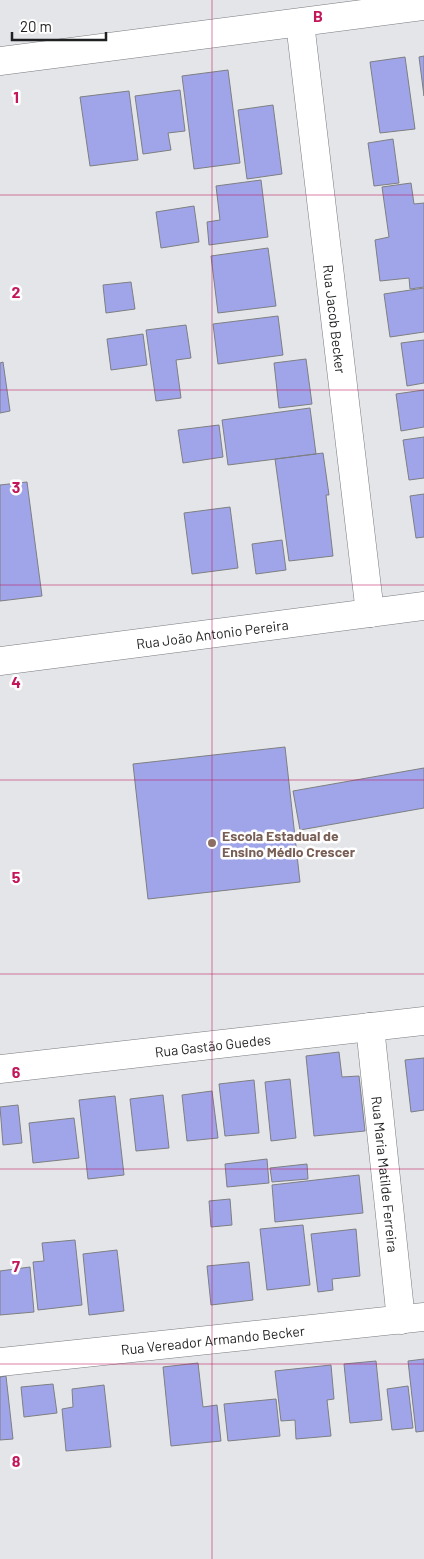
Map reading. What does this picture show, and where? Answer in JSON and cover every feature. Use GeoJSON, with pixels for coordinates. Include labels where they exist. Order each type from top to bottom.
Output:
{"type":"FeatureCollection","features":[{"type":"Feature","properties":{"kind":"street"},"geometry":{"type":"LineString","coordinates":[[0,61],[424,6]]}},
{"type":"Feature","properties":{"kind":"street","name":"Rua Jacob Becker"},"geometry":{"type":"LineString","coordinates":[[300,23],[370,614]]}},
{"type":"Feature","properties":{"kind":"street","name":"Rua João Antonio Pereira"},"geometry":{"type":"LineString","coordinates":[[0,661],[424,606]]}},
{"type":"Feature","properties":{"kind":"street","name":"Rua Gastão Guedes"},"geometry":{"type":"LineString","coordinates":[[0,1069],[424,1021]]}},
{"type":"Feature","properties":{"kind":"street","name":"Rua Maria Matilde Ferreira"},"geometry":{"type":"LineString","coordinates":[[370,1027],[412,1319]]}},
{"type":"Feature","properties":{"kind":"street","name":"Rua Vereador Armando Becker"},"geometry":{"type":"LineString","coordinates":[[0,1362],[412,1319]]}},
{"type":"Feature","properties":{"kind":"building"},"geometry":{"type":"Polygon","coordinates":[[[424,56],[424,96],[419,57],[424,56]]]}},
{"type":"Feature","properties":{"kind":"building"},"geometry":{"type":"Polygon","coordinates":[[[405,57],[415,129],[380,133],[370,62],[405,57]]]}},
{"type":"Feature","properties":{"kind":"building"},"geometry":{"type":"Polygon","coordinates":[[[228,70],[240,163],[194,169],[182,76],[228,70]]]}},
{"type":"Feature","properties":{"kind":"building"},"geometry":{"type":"Polygon","coordinates":[[[180,90],[185,131],[168,133],[171,150],[143,154],[135,96],[180,90]]]}},
{"type":"Feature","properties":{"kind":"building"},"geometry":{"type":"Polygon","coordinates":[[[129,91],[138,160],[90,166],[80,97],[129,91]]]}},
{"type":"Feature","properties":{"kind":"building"},"geometry":{"type":"Polygon","coordinates":[[[273,105],[282,174],[247,179],[238,110],[273,105]]]}},
{"type":"Feature","properties":{"kind":"building"},"geometry":{"type":"Polygon","coordinates":[[[393,139],[399,183],[374,186],[368,143],[393,139]]]}},
{"type":"Feature","properties":{"kind":"building"},"geometry":{"type":"Polygon","coordinates":[[[261,180],[268,237],[209,245],[207,222],[220,220],[216,186],[261,180]]]}},
{"type":"Feature","properties":{"kind":"building"},"geometry":{"type":"Polygon","coordinates":[[[411,183],[414,204],[424,203],[424,287],[410,289],[409,278],[380,281],[375,240],[389,237],[382,187],[411,183]]]}},
{"type":"Feature","properties":{"kind":"building"},"geometry":{"type":"Polygon","coordinates":[[[194,206],[199,242],[161,248],[156,212],[194,206]]]}},
{"type":"Feature","properties":{"kind":"building"},"geometry":{"type":"Polygon","coordinates":[[[268,248],[276,306],[218,313],[211,256],[268,248]]]}},
{"type":"Feature","properties":{"kind":"building"},"geometry":{"type":"Polygon","coordinates":[[[131,282],[135,309],[106,313],[103,285],[131,282]]]}},
{"type":"Feature","properties":{"kind":"building"},"geometry":{"type":"Polygon","coordinates":[[[424,288],[424,332],[390,337],[384,294],[424,288]]]}},
{"type":"Feature","properties":{"kind":"building"},"geometry":{"type":"Polygon","coordinates":[[[278,316],[283,355],[218,364],[213,324],[278,316]]]}},
{"type":"Feature","properties":{"kind":"building"},"geometry":{"type":"Polygon","coordinates":[[[186,325],[191,358],[176,360],[181,398],[156,401],[146,330],[186,325]]]}},
{"type":"Feature","properties":{"kind":"building"},"geometry":{"type":"Polygon","coordinates":[[[143,334],[147,365],[111,370],[107,339],[143,334]]]}},
{"type":"Feature","properties":{"kind":"building"},"geometry":{"type":"Polygon","coordinates":[[[424,340],[424,383],[407,386],[401,343],[424,340]]]}},
{"type":"Feature","properties":{"kind":"building"},"geometry":{"type":"Polygon","coordinates":[[[306,359],[312,404],[279,408],[274,363],[306,359]]]}},
{"type":"Feature","properties":{"kind":"building"},"geometry":{"type":"Polygon","coordinates":[[[3,362],[10,411],[0,413],[0,363],[3,362]]]}},
{"type":"Feature","properties":{"kind":"building"},"geometry":{"type":"Polygon","coordinates":[[[424,390],[424,427],[401,431],[396,394],[424,390]]]}},
{"type":"Feature","properties":{"kind":"building"},"geometry":{"type":"Polygon","coordinates":[[[310,408],[316,454],[228,465],[222,420],[310,408]]]}},
{"type":"Feature","properties":{"kind":"building"},"geometry":{"type":"Polygon","coordinates":[[[219,425],[223,457],[183,463],[178,430],[219,425]]]}},
{"type":"Feature","properties":{"kind":"building"},"geometry":{"type":"Polygon","coordinates":[[[424,437],[424,478],[409,480],[403,440],[424,437]]]}},
{"type":"Feature","properties":{"kind":"building"},"geometry":{"type":"Polygon","coordinates":[[[323,453],[329,495],[326,495],[333,556],[289,561],[275,459],[323,453]]]}},
{"type":"Feature","properties":{"kind":"building"},"geometry":{"type":"Polygon","coordinates":[[[27,482],[42,596],[0,601],[0,485],[27,482]]]}},
{"type":"Feature","properties":{"kind":"building"},"geometry":{"type":"Polygon","coordinates":[[[424,494],[424,537],[416,538],[410,496],[424,494]]]}},
{"type":"Feature","properties":{"kind":"building"},"geometry":{"type":"Polygon","coordinates":[[[230,507],[238,568],[192,574],[184,513],[230,507]]]}},
{"type":"Feature","properties":{"kind":"building"},"geometry":{"type":"Polygon","coordinates":[[[282,540],[286,570],[256,574],[252,544],[282,540]]]}},
{"type":"Feature","properties":{"kind":"building"},"geometry":{"type":"Polygon","coordinates":[[[285,747],[300,882],[148,899],[133,764],[285,747]]]}},
{"type":"Feature","properties":{"kind":"building"},"geometry":{"type":"Polygon","coordinates":[[[424,768],[424,808],[300,830],[293,791],[424,768]]]}},
{"type":"Feature","properties":{"kind":"building"},"geometry":{"type":"Polygon","coordinates":[[[339,1052],[342,1077],[359,1076],[365,1131],[314,1136],[306,1056],[339,1052]]]}},
{"type":"Feature","properties":{"kind":"building"},"geometry":{"type":"Polygon","coordinates":[[[424,1058],[424,1110],[411,1112],[405,1060],[424,1058]]]}},
{"type":"Feature","properties":{"kind":"building"},"geometry":{"type":"Polygon","coordinates":[[[290,1079],[296,1138],[271,1141],[265,1082],[290,1079]]]}},
{"type":"Feature","properties":{"kind":"building"},"geometry":{"type":"Polygon","coordinates":[[[254,1080],[259,1133],[225,1136],[219,1084],[254,1080]]]}},
{"type":"Feature","properties":{"kind":"building"},"geometry":{"type":"Polygon","coordinates":[[[212,1091],[218,1138],[187,1141],[182,1095],[212,1091]]]}},
{"type":"Feature","properties":{"kind":"building"},"geometry":{"type":"Polygon","coordinates":[[[163,1095],[169,1148],[136,1151],[130,1099],[163,1095]]]}},
{"type":"Feature","properties":{"kind":"building"},"geometry":{"type":"Polygon","coordinates":[[[115,1096],[124,1175],[88,1179],[79,1100],[115,1096]]]}},
{"type":"Feature","properties":{"kind":"building"},"geometry":{"type":"Polygon","coordinates":[[[18,1105],[22,1143],[3,1145],[0,1107],[18,1105]]]}},
{"type":"Feature","properties":{"kind":"building"},"geometry":{"type":"Polygon","coordinates":[[[74,1118],[79,1158],[33,1163],[29,1123],[74,1118]]]}},
{"type":"Feature","properties":{"kind":"building"},"geometry":{"type":"Polygon","coordinates":[[[267,1159],[269,1183],[227,1187],[225,1164],[267,1159]]]}},
{"type":"Feature","properties":{"kind":"building"},"geometry":{"type":"Polygon","coordinates":[[[307,1164],[308,1179],[272,1182],[270,1168],[307,1164]]]}},
{"type":"Feature","properties":{"kind":"building"},"geometry":{"type":"Polygon","coordinates":[[[359,1175],[363,1213],[275,1222],[272,1185],[359,1175]]]}},
{"type":"Feature","properties":{"kind":"building"},"geometry":{"type":"Polygon","coordinates":[[[230,1199],[232,1225],[211,1227],[209,1201],[230,1199]]]}},
{"type":"Feature","properties":{"kind":"building"},"geometry":{"type":"Polygon","coordinates":[[[303,1225],[310,1285],[267,1290],[260,1229],[303,1225]]]}},
{"type":"Feature","properties":{"kind":"building"},"geometry":{"type":"Polygon","coordinates":[[[356,1229],[360,1276],[332,1279],[333,1290],[318,1292],[311,1234],[356,1229]]]}},
{"type":"Feature","properties":{"kind":"building"},"geometry":{"type":"Polygon","coordinates":[[[75,1240],[82,1305],[38,1310],[33,1262],[44,1261],[42,1243],[75,1240]]]}},
{"type":"Feature","properties":{"kind":"building"},"geometry":{"type":"Polygon","coordinates":[[[117,1250],[124,1311],[89,1315],[83,1254],[117,1250]]]}},
{"type":"Feature","properties":{"kind":"building"},"geometry":{"type":"Polygon","coordinates":[[[249,1262],[253,1300],[211,1305],[207,1266],[249,1262]]]}},
{"type":"Feature","properties":{"kind":"building"},"geometry":{"type":"Polygon","coordinates":[[[30,1267],[34,1312],[0,1315],[0,1271],[30,1267]]]}},
{"type":"Feature","properties":{"kind":"building"},"geometry":{"type":"Polygon","coordinates":[[[424,1359],[424,1431],[416,1432],[408,1361],[424,1359]]]}},
{"type":"Feature","properties":{"kind":"building"},"geometry":{"type":"Polygon","coordinates":[[[376,1361],[382,1420],[350,1423],[344,1364],[376,1361]]]}},
{"type":"Feature","properties":{"kind":"building"},"geometry":{"type":"Polygon","coordinates":[[[198,1363],[203,1407],[217,1405],[221,1441],[171,1446],[163,1367],[198,1363]]]}},
{"type":"Feature","properties":{"kind":"building"},"geometry":{"type":"Polygon","coordinates":[[[331,1365],[334,1399],[327,1400],[331,1436],[296,1439],[295,1420],[281,1421],[275,1371],[331,1365]]]}},
{"type":"Feature","properties":{"kind":"building"},"geometry":{"type":"Polygon","coordinates":[[[6,1376],[13,1439],[0,1440],[0,1377],[6,1376]]]}},
{"type":"Feature","properties":{"kind":"building"},"geometry":{"type":"Polygon","coordinates":[[[53,1384],[57,1413],[24,1417],[21,1387],[53,1384]]]}},
{"type":"Feature","properties":{"kind":"building"},"geometry":{"type":"Polygon","coordinates":[[[104,1385],[111,1447],[66,1451],[62,1409],[73,1407],[72,1389],[104,1385]]]}},
{"type":"Feature","properties":{"kind":"building"},"geometry":{"type":"Polygon","coordinates":[[[408,1386],[413,1428],[392,1430],[387,1389],[408,1386]]]}},
{"type":"Feature","properties":{"kind":"building"},"geometry":{"type":"Polygon","coordinates":[[[276,1399],[280,1436],[228,1441],[224,1404],[276,1399]]]}},
{"type":"Feature","properties":{"kind":"place","name":"Escola Estadual de Ensino Médio Crescer"},"geometry":{"type":"Point","coordinates":[212,843]}}]}
